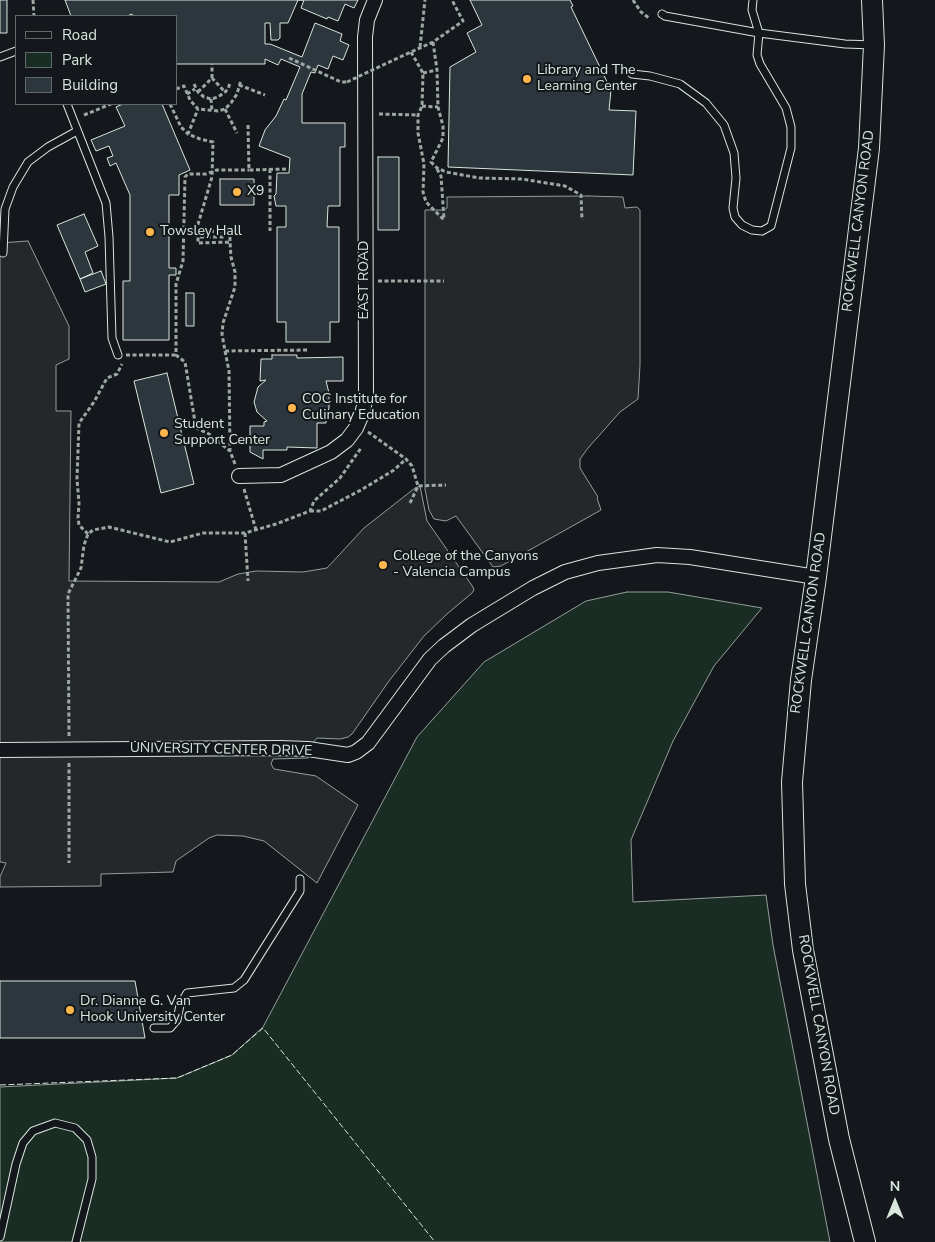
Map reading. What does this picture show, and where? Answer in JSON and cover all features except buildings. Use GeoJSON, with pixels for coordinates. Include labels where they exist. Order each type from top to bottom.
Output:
{"type":"FeatureCollection","features":[{"type":"Feature","properties":{"kind":"street","name":"EAST ROAD"},"geometry":{"type":"LineString","coordinates":[[239,476],[281,475],[331,452],[361,429],[366,398],[365,37],[367,20],[375,0]]}},
{"type":"Feature","properties":{"kind":"street","name":"ROCKWELL CANYON ROAD"},"geometry":{"type":"LineString","coordinates":[[865,1242],[839,1139],[803,950],[795,884],[792,782],[796,724],[869,148],[874,45],[872,0]]}},
{"type":"Feature","properties":{"kind":"street","name":"UNIVERSITY CENTER DRIVE"},"geometry":{"type":"LineString","coordinates":[[0,750],[280,748],[308,749],[348,755],[356,752],[368,743],[430,659],[444,646],[472,625],[565,572],[598,563],[657,555],[690,557],[816,578]]}},
{"type":"Feature","properties":{"kind":"lane"},"geometry":{"type":"LineString","coordinates":[[632,74],[650,76],[680,84],[706,103],[724,125],[734,153],[736,178],[733,208],[735,217],[742,225],[752,230],[762,230],[771,226],[791,148],[791,127],[786,108],[757,56],[759,33],[752,10],[753,0]]}},
{"type":"Feature","properties":{"kind":"lane"},"geometry":{"type":"LineString","coordinates":[[662,14],[759,33],[845,44],[874,45]]}},
{"type":"Feature","properties":{"kind":"lane"},"geometry":{"type":"LineString","coordinates":[[0,58],[15,51]]}},
{"type":"Feature","properties":{"kind":"lane"},"geometry":{"type":"LineString","coordinates":[[67,105],[106,203],[112,338],[118,355]]}},
{"type":"Feature","properties":{"kind":"lane"},"geometry":{"type":"LineString","coordinates":[[3,253],[5,209],[13,187],[28,162],[48,147],[77,131]]}},
{"type":"Feature","properties":{"kind":"lane"},"geometry":{"type":"LineString","coordinates":[[154,1028],[170,1028],[177,1020],[180,1005],[187,993],[234,988],[244,980],[300,891],[300,879]]}},
{"type":"Feature","properties":{"kind":"lane"},"geometry":{"type":"LineString","coordinates":[[0,1237],[16,1164],[23,1143],[33,1131],[55,1123],[75,1128],[86,1140],[92,1157],[92,1179],[76,1242]]}},
{"type":"Feature","properties":{"kind":"path"},"geometry":{"type":"LineString","coordinates":[[33,0],[34,15]]}},
{"type":"Feature","properties":{"kind":"path"},"geometry":{"type":"LineString","coordinates":[[420,48],[424,0]]}},
{"type":"Feature","properties":{"kind":"path"},"geometry":{"type":"LineString","coordinates":[[289,58],[341,82],[347,82],[434,42],[463,21],[452,0]]}},
{"type":"Feature","properties":{"kind":"path"},"geometry":{"type":"LineString","coordinates":[[633,0],[641,12],[648,18]]}},
{"type":"Feature","properties":{"kind":"path"},"geometry":{"type":"LineString","coordinates":[[424,164],[431,162],[443,138],[443,126],[438,107],[434,42]]}},
{"type":"Feature","properties":{"kind":"path"},"geometry":{"type":"LineString","coordinates":[[411,52],[423,73],[422,106],[418,115],[418,133],[424,164],[423,192],[426,202],[444,220],[441,176],[431,162]]}},
{"type":"Feature","properties":{"kind":"path"},"geometry":{"type":"LineString","coordinates":[[212,64],[212,78],[225,92]]}},
{"type":"Feature","properties":{"kind":"path"},"geometry":{"type":"LineString","coordinates":[[423,73],[437,70]]}},
{"type":"Feature","properties":{"kind":"path"},"geometry":{"type":"LineString","coordinates":[[187,94],[197,91],[212,78]]}},
{"type":"Feature","properties":{"kind":"path"},"geometry":{"type":"LineString","coordinates":[[178,88],[184,86],[187,94],[198,109],[212,111],[225,109],[237,94],[241,80]]}},
{"type":"Feature","properties":{"kind":"path"},"geometry":{"type":"LineString","coordinates":[[194,84],[197,91],[204,97],[211,99],[225,92],[230,83]]}},
{"type":"Feature","properties":{"kind":"path"},"geometry":{"type":"LineString","coordinates":[[239,85],[265,94]]}},
{"type":"Feature","properties":{"kind":"path"},"geometry":{"type":"LineString","coordinates":[[228,88],[237,94]]}},
{"type":"Feature","properties":{"kind":"path"},"geometry":{"type":"LineString","coordinates":[[211,99],[212,111]]}},
{"type":"Feature","properties":{"kind":"path"},"geometry":{"type":"LineString","coordinates":[[84,115],[109,105]]}},
{"type":"Feature","properties":{"kind":"path"},"geometry":{"type":"LineString","coordinates":[[170,105],[181,127],[188,134],[213,142],[212,172],[196,231]]}},
{"type":"Feature","properties":{"kind":"path"},"geometry":{"type":"LineString","coordinates":[[422,106],[438,107]]}},
{"type":"Feature","properties":{"kind":"path"},"geometry":{"type":"LineString","coordinates":[[188,134],[198,109]]}},
{"type":"Feature","properties":{"kind":"path"},"geometry":{"type":"LineString","coordinates":[[225,109],[237,133]]}},
{"type":"Feature","properties":{"kind":"path"},"geometry":{"type":"LineString","coordinates":[[366,114],[418,115]]}},
{"type":"Feature","properties":{"kind":"path"},"geometry":{"type":"LineString","coordinates":[[248,124],[249,170]]}},
{"type":"Feature","properties":{"kind":"path"},"geometry":{"type":"LineString","coordinates":[[437,168],[446,172],[479,178],[522,179],[564,186],[581,195],[582,220]]}},
{"type":"Feature","properties":{"kind":"path"},"geometry":{"type":"LineString","coordinates":[[270,169],[270,231]]}},
{"type":"Feature","properties":{"kind":"path"},"geometry":{"type":"LineString","coordinates":[[176,355],[176,284],[183,261],[184,177],[188,174],[206,174],[217,170],[287,169]]}},
{"type":"Feature","properties":{"kind":"path"},"geometry":{"type":"LineString","coordinates":[[223,231],[224,237],[198,237],[198,243],[230,242]]}},
{"type":"Feature","properties":{"kind":"path"},"geometry":{"type":"LineString","coordinates":[[184,232],[230,231],[235,287],[223,323],[222,334],[230,371],[230,451],[239,476]]}},
{"type":"Feature","properties":{"kind":"path"},"geometry":{"type":"LineString","coordinates":[[365,280],[444,281]]}},
{"type":"Feature","properties":{"kind":"path"},"geometry":{"type":"LineString","coordinates":[[225,351],[308,350]]}},
{"type":"Feature","properties":{"kind":"path"},"geometry":{"type":"LineString","coordinates":[[88,534],[79,525],[78,518],[79,423],[94,402],[107,378],[117,374],[122,365],[118,355],[176,355],[185,362],[196,428],[209,434],[230,451]]}},
{"type":"Feature","properties":{"kind":"path"},"geometry":{"type":"LineString","coordinates":[[361,429],[412,466],[418,486],[410,503]]}},
{"type":"Feature","properties":{"kind":"path"},"geometry":{"type":"LineString","coordinates":[[310,511],[314,501],[340,478],[362,446],[361,429]]}},
{"type":"Feature","properties":{"kind":"path"},"geometry":{"type":"LineString","coordinates":[[69,863],[68,594],[81,568],[84,545],[88,534],[93,530],[109,527],[170,542],[203,533],[245,533],[310,511],[321,511],[361,490],[394,470],[406,460]]}},
{"type":"Feature","properties":{"kind":"path"},"geometry":{"type":"LineString","coordinates":[[418,486],[446,485]]}},
{"type":"Feature","properties":{"kind":"path"},"geometry":{"type":"LineString","coordinates":[[248,507],[256,530]]}},
{"type":"Feature","properties":{"kind":"path"},"geometry":{"type":"LineString","coordinates":[[245,533],[248,581]]}},
{"type":"Feature","properties":{"kind":"green space"},"geometry":{"type":"Polygon","coordinates":[[[627,592],[668,592],[762,608],[714,666],[673,741],[631,840],[633,902],[766,895],[773,945],[830,1242],[0,1242],[0,1087],[177,1078],[232,1055],[263,1027],[417,737],[484,662],[586,601],[627,592]]]}},
{"type":"Feature","properties":{"kind":"shaded area"},"geometry":{"type":"Polygon","coordinates":[[[447,197],[623,197],[625,208],[637,207],[640,210],[640,365],[638,399],[620,412],[580,459],[580,468],[598,497],[601,510],[501,566],[493,567],[456,516],[446,521],[434,519],[429,510],[425,489],[425,210],[444,210],[447,208],[447,197]]]}},
{"type":"Feature","properties":{"kind":"shaded area"},"geometry":{"type":"Polygon","coordinates":[[[28,241],[69,326],[69,359],[56,365],[56,411],[71,411],[69,581],[219,582],[238,574],[256,571],[303,572],[327,568],[364,528],[420,486],[427,521],[473,587],[472,593],[424,636],[389,681],[352,734],[340,739],[317,738],[308,749],[308,758],[273,759],[271,764],[274,769],[316,776],[358,805],[317,883],[264,841],[243,836],[217,835],[209,838],[176,861],[173,872],[101,874],[101,886],[0,887],[0,877],[6,863],[0,862],[0,243],[28,241]]]}},
{"type":"Feature","properties":{"kind":"fence"},"geometry":{"type":"LineString","coordinates":[[0,1085],[177,1078],[232,1055],[263,1028],[435,1242]]}},
{"type":"Feature","properties":{"kind":"place","name":"Library and The Learning Center"},"geometry":{"type":"Point","coordinates":[527,79]}},
{"type":"Feature","properties":{"kind":"place","name":"X9"},"geometry":{"type":"Point","coordinates":[237,192]}},
{"type":"Feature","properties":{"kind":"place","name":"Towsley Hall"},"geometry":{"type":"Point","coordinates":[150,232]}},
{"type":"Feature","properties":{"kind":"place","name":"COC Institute for Culinary Education"},"geometry":{"type":"Point","coordinates":[292,408]}},
{"type":"Feature","properties":{"kind":"place","name":"Student Support Center"},"geometry":{"type":"Point","coordinates":[164,433]}},
{"type":"Feature","properties":{"kind":"place","name":"College of the Canyons - Valencia Campus"},"geometry":{"type":"Point","coordinates":[383,565]}},
{"type":"Feature","properties":{"kind":"place","name":"Dr. Dianne G. Van Hook University Center"},"geometry":{"type":"Point","coordinates":[70,1010]}}]}
